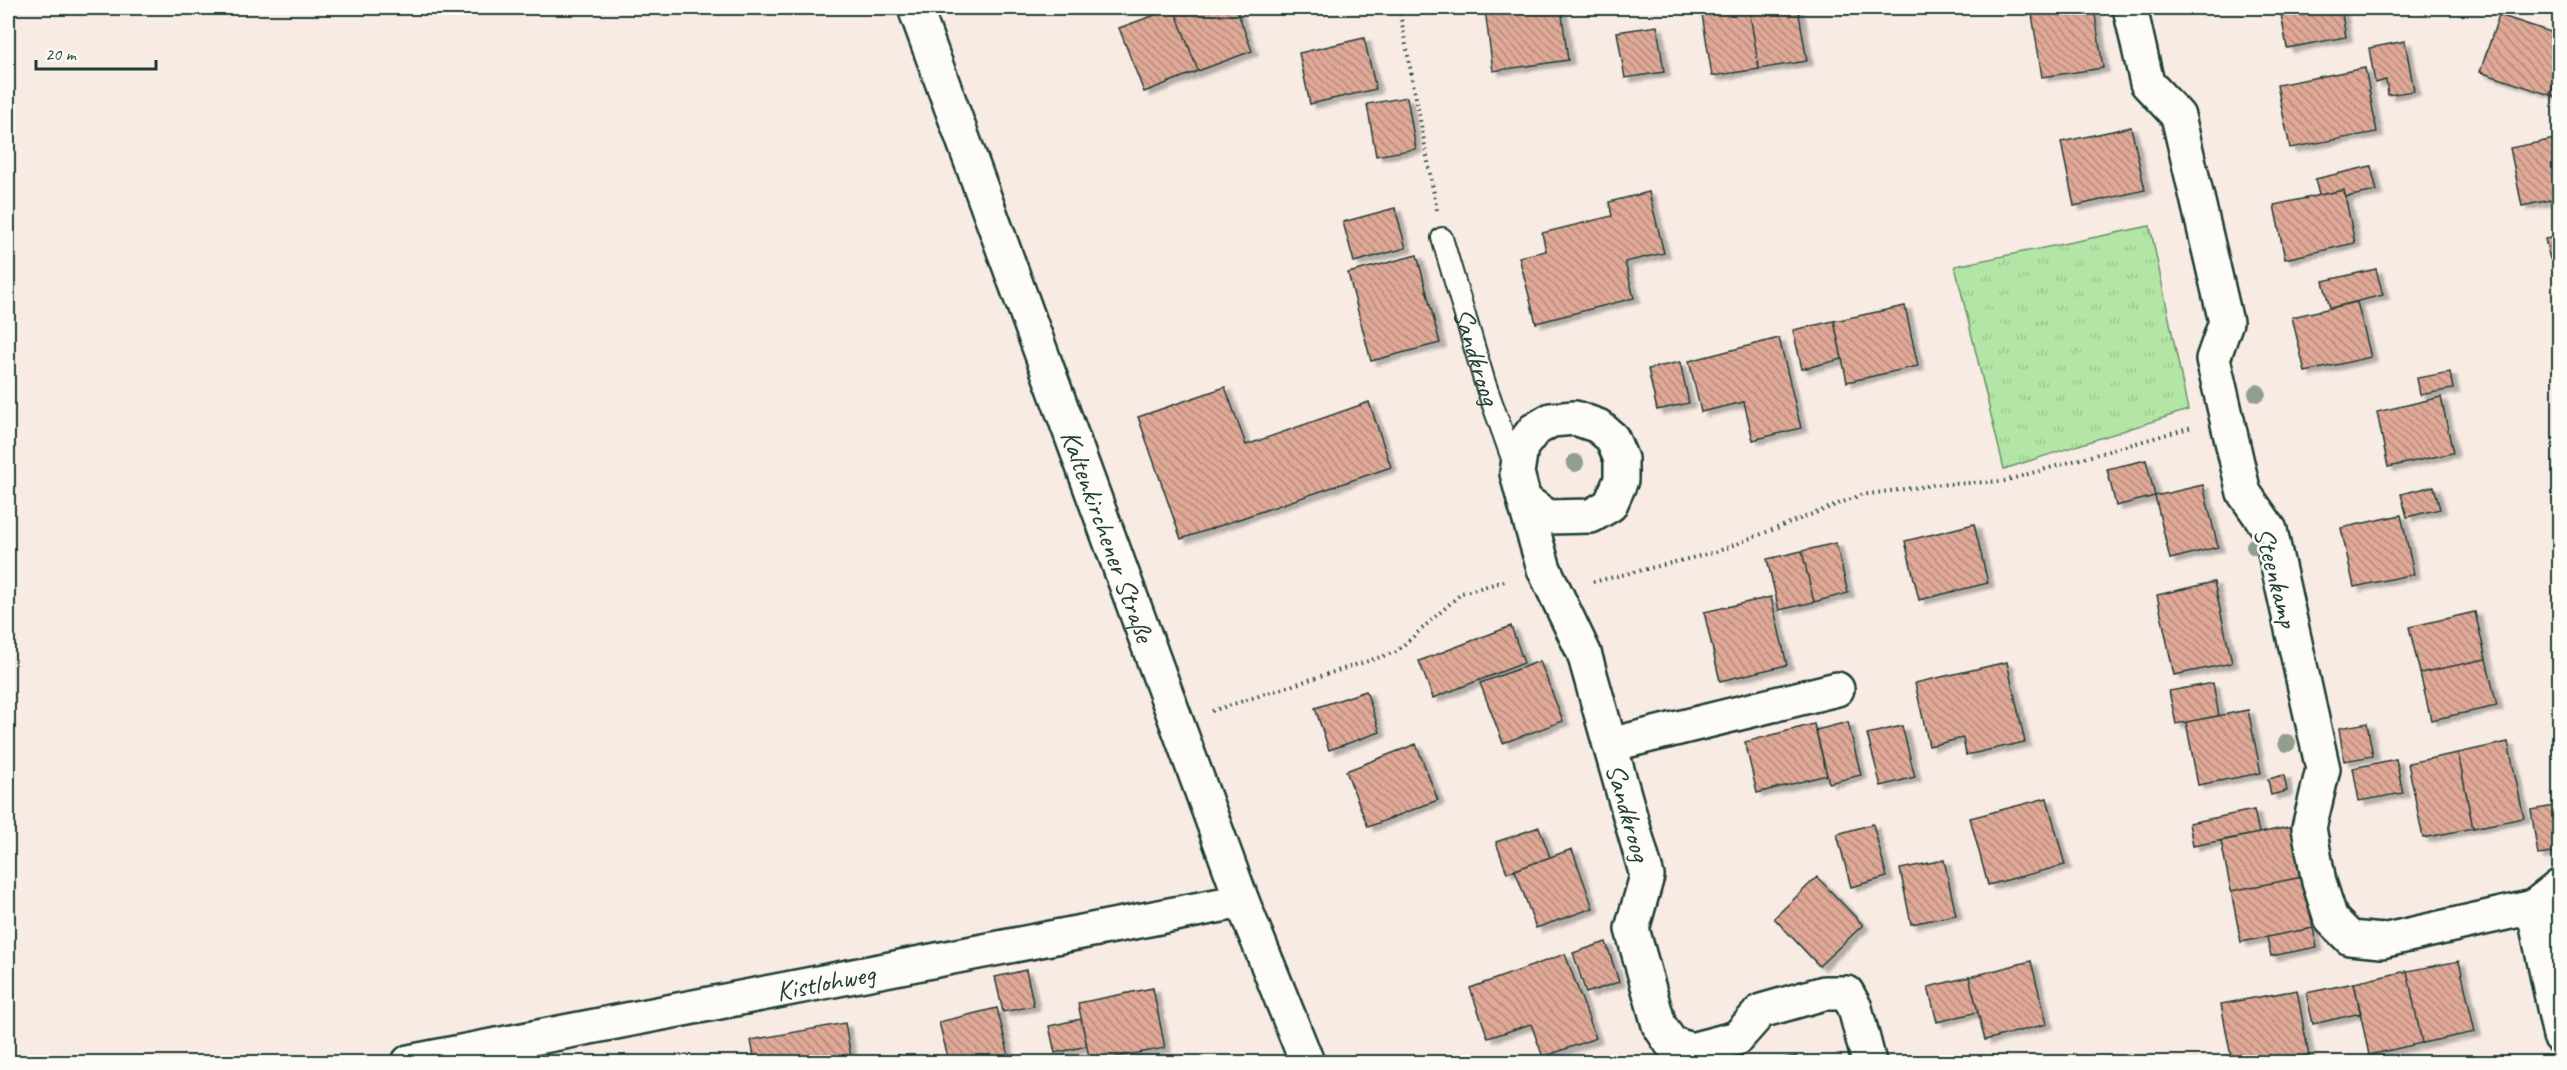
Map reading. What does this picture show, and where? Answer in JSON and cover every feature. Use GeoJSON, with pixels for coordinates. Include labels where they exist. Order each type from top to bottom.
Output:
{"type":"FeatureCollection","features":[{"type":"Feature","properties":{"kind":"street","name":"Kaltenkirchener Straße"},"geometry":{"type":"LineString","coordinates":[[915,8],[1242,901],[1307,1062]]}},
{"type":"Feature","properties":{"kind":"street","name":"Steenkamp"},"geometry":{"type":"LineString","coordinates":[[2130,8],[2147,83],[2178,116],[2226,322],[2213,358],[2244,493],[2270,530],[2323,769],[2309,828],[2319,882],[2331,919],[2350,938],[2382,941],[2534,907],[2559,886]]}},
{"type":"Feature","properties":{"kind":"street","name":"Sandkroog"},"geometry":{"type":"LineString","coordinates":[[1520,487],[1544,569],[1584,652],[1647,876],[1632,929],[1659,1025],[1671,1043],[1691,1050],[1737,1038],[1761,1011],[1824,993],[1848,993],[1855,1008],[1869,1062]]}},
{"type":"Feature","properties":{"kind":"street"},"geometry":{"type":"LineString","coordinates":[[1610,745],[1837,689]]}},
{"type":"Feature","properties":{"kind":"street","name":"Kistlohweg"},"geometry":{"type":"LineString","coordinates":[[410,1062],[1242,901]]}},
{"type":"Feature","properties":{"kind":"street"},"geometry":{"type":"LineString","coordinates":[[2534,907],[2559,1036]]}},
{"type":"Feature","properties":{"kind":"lane","name":"Sandkroog"},"geometry":{"type":"LineString","coordinates":[[1442,238],[1485,383],[1520,487]]}},
{"type":"Feature","properties":{"kind":"path"},"geometry":{"type":"LineString","coordinates":[[1399,8],[1442,238]]}},
{"type":"Feature","properties":{"kind":"path"},"geometry":{"type":"LineString","coordinates":[[1177,724],[1396,652],[1462,593],[1544,569],[1594,583],[1716,552],[1861,495],[1934,485],[2004,481],[2228,417]]}},
{"type":"Feature","properties":{"kind":"green space"},"geometry":{"type":"Polygon","coordinates":[[[2150,226],[2188,410],[2004,469],[1955,266],[2150,226]]]}},
{"type":"Feature","properties":{"kind":"building"},"geometry":{"type":"Polygon","coordinates":[[[1174,8],[1198,71],[1144,92],[1119,28],[1174,8]]]}},
{"type":"Feature","properties":{"kind":"building"},"geometry":{"type":"Polygon","coordinates":[[[1174,8],[1236,8],[1252,51],[1198,71],[1174,8]]]}},
{"type":"Feature","properties":{"kind":"building"},"geometry":{"type":"Polygon","coordinates":[[[1561,8],[1568,60],[1493,71],[1485,10],[1561,8]]]}},
{"type":"Feature","properties":{"kind":"building"},"geometry":{"type":"Polygon","coordinates":[[[1701,8],[1749,8],[1759,69],[1712,76],[1701,8]]]}},
{"type":"Feature","properties":{"kind":"building"},"geometry":{"type":"Polygon","coordinates":[[[1749,8],[1798,8],[1807,61],[1759,69],[1749,8]]]}},
{"type":"Feature","properties":{"kind":"building"},"geometry":{"type":"Polygon","coordinates":[[[2031,8],[2094,8],[2103,68],[2042,77],[2031,8]]]}},
{"type":"Feature","properties":{"kind":"building"},"geometry":{"type":"Polygon","coordinates":[[[2280,8],[2341,8],[2346,37],[2287,48],[2280,8]]]}},
{"type":"Feature","properties":{"kind":"building"},"geometry":{"type":"Polygon","coordinates":[[[2499,15],[2560,35],[2560,65],[2550,95],[2480,72],[2499,15]]]}},
{"type":"Feature","properties":{"kind":"building"},"geometry":{"type":"Polygon","coordinates":[[[1657,26],[1664,72],[1625,78],[1617,32],[1657,26]]]}},
{"type":"Feature","properties":{"kind":"building"},"geometry":{"type":"Polygon","coordinates":[[[1364,38],[1376,89],[1310,104],[1299,53],[1364,38]]]}},
{"type":"Feature","properties":{"kind":"building"},"geometry":{"type":"Polygon","coordinates":[[[2405,41],[2414,91],[2388,95],[2386,80],[2375,83],[2369,48],[2405,41]]]}},
{"type":"Feature","properties":{"kind":"building"},"geometry":{"type":"Polygon","coordinates":[[[2560,65],[2560,98],[2550,95],[2560,65]]]}},
{"type":"Feature","properties":{"kind":"building"},"geometry":{"type":"Polygon","coordinates":[[[2365,68],[2377,132],[2290,148],[2277,85],[2365,68]]]}},
{"type":"Feature","properties":{"kind":"building"},"geometry":{"type":"Polygon","coordinates":[[[1407,97],[1416,149],[1376,156],[1367,104],[1407,97]]]}},
{"type":"Feature","properties":{"kind":"building"},"geometry":{"type":"Polygon","coordinates":[[[2131,127],[2145,190],[2074,206],[2061,142],[2131,127]]]}},
{"type":"Feature","properties":{"kind":"building"},"geometry":{"type":"Polygon","coordinates":[[[2560,138],[2560,198],[2522,206],[2510,148],[2560,138]]]}},
{"type":"Feature","properties":{"kind":"building"},"geometry":{"type":"Polygon","coordinates":[[[2371,166],[2377,191],[2345,197],[2344,190],[2319,195],[2315,179],[2371,166]]]}},
{"type":"Feature","properties":{"kind":"building"},"geometry":{"type":"Polygon","coordinates":[[[2344,190],[2355,243],[2285,259],[2274,205],[2344,190]]]}},
{"type":"Feature","properties":{"kind":"building"},"geometry":{"type":"Polygon","coordinates":[[[1649,192],[1664,253],[1625,262],[1634,298],[1536,323],[1519,257],[1546,251],[1542,233],[1612,216],[1609,202],[1649,192]]]}},
{"type":"Feature","properties":{"kind":"building"},"geometry":{"type":"Polygon","coordinates":[[[1395,208],[1406,248],[1354,262],[1343,222],[1395,208]]]}},
{"type":"Feature","properties":{"kind":"building"},"geometry":{"type":"Polygon","coordinates":[[[2560,236],[2560,256],[2550,259],[2545,239],[2560,236]]]}},
{"type":"Feature","properties":{"kind":"building"},"geometry":{"type":"Polygon","coordinates":[[[1417,255],[1440,343],[1371,361],[1348,273],[1417,255]]]}},
{"type":"Feature","properties":{"kind":"building"},"geometry":{"type":"Polygon","coordinates":[[[2376,269],[2383,295],[2330,308],[2323,281],[2376,269]]]}},
{"type":"Feature","properties":{"kind":"building"},"geometry":{"type":"Polygon","coordinates":[[[2357,302],[2371,357],[2305,372],[2292,317],[2357,302]]]}},
{"type":"Feature","properties":{"kind":"building"},"geometry":{"type":"Polygon","coordinates":[[[1905,306],[1918,366],[1847,382],[1834,321],[1905,306]]]}},
{"type":"Feature","properties":{"kind":"building"},"geometry":{"type":"Polygon","coordinates":[[[1834,321],[1842,359],[1802,369],[1793,330],[1834,321]]]}},
{"type":"Feature","properties":{"kind":"building"},"geometry":{"type":"Polygon","coordinates":[[[1779,338],[1801,428],[1753,440],[1744,402],[1701,412],[1689,361],[1779,338]]]}},
{"type":"Feature","properties":{"kind":"building"},"geometry":{"type":"Polygon","coordinates":[[[1680,362],[1689,403],[1657,410],[1648,369],[1680,362]]]}},
{"type":"Feature","properties":{"kind":"building"},"geometry":{"type":"Polygon","coordinates":[[[2450,372],[2453,389],[2420,395],[2417,378],[2450,372]]]}},
{"type":"Feature","properties":{"kind":"building"},"geometry":{"type":"Polygon","coordinates":[[[1225,387],[1246,445],[1369,402],[1391,467],[1181,539],[1138,417],[1225,387]]]}},
{"type":"Feature","properties":{"kind":"building"},"geometry":{"type":"Polygon","coordinates":[[[2441,397],[2453,453],[2388,467],[2377,412],[2441,397]]]}},
{"type":"Feature","properties":{"kind":"building"},"geometry":{"type":"Polygon","coordinates":[[[2146,460],[2155,496],[2116,506],[2107,469],[2146,460]]]}},
{"type":"Feature","properties":{"kind":"building"},"geometry":{"type":"Polygon","coordinates":[[[2203,485],[2218,547],[2170,559],[2155,496],[2203,485]]]}},
{"type":"Feature","properties":{"kind":"building"},"geometry":{"type":"Polygon","coordinates":[[[2434,486],[2440,509],[2407,517],[2401,494],[2434,486]]]}},
{"type":"Feature","properties":{"kind":"building"},"geometry":{"type":"Polygon","coordinates":[[[2401,515],[2414,574],[2354,587],[2341,528],[2401,515]]]}},
{"type":"Feature","properties":{"kind":"building"},"geometry":{"type":"Polygon","coordinates":[[[1974,524],[1988,583],[1919,600],[1905,541],[1974,524]]]}},
{"type":"Feature","properties":{"kind":"building"},"geometry":{"type":"Polygon","coordinates":[[[1836,543],[1848,593],[1814,602],[1802,551],[1836,543]]]}},
{"type":"Feature","properties":{"kind":"building"},"geometry":{"type":"Polygon","coordinates":[[[1802,551],[1814,602],[1779,610],[1767,559],[1802,551]]]}},
{"type":"Feature","properties":{"kind":"building"},"geometry":{"type":"Polygon","coordinates":[[[2214,582],[2232,663],[2174,675],[2157,595],[2214,582]]]}},
{"type":"Feature","properties":{"kind":"building"},"geometry":{"type":"Polygon","coordinates":[[[1771,597],[1787,665],[1720,681],[1704,612],[1771,597]]]}},
{"type":"Feature","properties":{"kind":"building"},"geometry":{"type":"Polygon","coordinates":[[[2475,612],[2486,659],[2420,673],[2409,627],[2475,612]]]}},
{"type":"Feature","properties":{"kind":"building"},"geometry":{"type":"Polygon","coordinates":[[[1511,626],[1524,663],[1433,698],[1419,661],[1511,626]]]}},
{"type":"Feature","properties":{"kind":"building"},"geometry":{"type":"Polygon","coordinates":[[[2486,659],[2497,706],[2431,720],[2420,673],[2486,659]]]}},
{"type":"Feature","properties":{"kind":"building"},"geometry":{"type":"Polygon","coordinates":[[[1540,661],[1563,721],[1503,743],[1480,683],[1540,661]]]}},
{"type":"Feature","properties":{"kind":"building"},"geometry":{"type":"Polygon","coordinates":[[[2007,662],[2025,742],[1966,755],[1963,738],[1929,746],[1915,683],[2007,662]]]}},
{"type":"Feature","properties":{"kind":"building"},"geometry":{"type":"Polygon","coordinates":[[[2213,683],[2219,716],[2176,724],[2169,691],[2213,683]]]}},
{"type":"Feature","properties":{"kind":"building"},"geometry":{"type":"Polygon","coordinates":[[[1366,691],[1380,732],[1329,750],[1315,708],[1366,691]]]}},
{"type":"Feature","properties":{"kind":"building"},"geometry":{"type":"Polygon","coordinates":[[[2248,710],[2261,773],[2198,785],[2186,722],[2248,710]]]}},
{"type":"Feature","properties":{"kind":"building"},"geometry":{"type":"Polygon","coordinates":[[[1848,722],[1861,775],[1829,783],[1816,730],[1848,722]]]}},
{"type":"Feature","properties":{"kind":"building"},"geometry":{"type":"Polygon","coordinates":[[[2367,723],[2373,756],[2344,761],[2339,728],[2367,723]]]}},
{"type":"Feature","properties":{"kind":"building"},"geometry":{"type":"Polygon","coordinates":[[[1814,724],[1827,775],[1757,793],[1745,742],[1814,724]]]}},
{"type":"Feature","properties":{"kind":"building"},"geometry":{"type":"Polygon","coordinates":[[[1902,726],[1915,777],[1881,786],[1867,734],[1902,726]]]}},
{"type":"Feature","properties":{"kind":"building"},"geometry":{"type":"Polygon","coordinates":[[[2508,742],[2524,818],[2473,828],[2458,753],[2508,742]]]}},
{"type":"Feature","properties":{"kind":"building"},"geometry":{"type":"Polygon","coordinates":[[[1416,744],[1438,800],[1368,827],[1346,771],[1416,744]]]}},
{"type":"Feature","properties":{"kind":"building"},"geometry":{"type":"Polygon","coordinates":[[[2458,753],[2473,828],[2423,838],[2408,763],[2458,753]]]}},
{"type":"Feature","properties":{"kind":"building"},"geometry":{"type":"Polygon","coordinates":[[[2396,759],[2403,793],[2359,801],[2353,768],[2396,759]]]}},
{"type":"Feature","properties":{"kind":"building"},"geometry":{"type":"Polygon","coordinates":[[[2284,775],[2287,791],[2271,795],[2268,779],[2284,775]]]}},
{"type":"Feature","properties":{"kind":"building"},"geometry":{"type":"Polygon","coordinates":[[[2047,798],[2065,865],[1988,885],[1970,818],[2047,798]]]}},
{"type":"Feature","properties":{"kind":"building"},"geometry":{"type":"Polygon","coordinates":[[[2560,805],[2560,852],[2538,855],[2531,810],[2560,805]]]}},
{"type":"Feature","properties":{"kind":"building"},"geometry":{"type":"Polygon","coordinates":[[[2254,810],[2259,833],[2193,846],[2189,823],[2254,810]]]}},
{"type":"Feature","properties":{"kind":"building"},"geometry":{"type":"Polygon","coordinates":[[[1873,824],[1887,877],[1851,887],[1837,834],[1873,824]]]}},
{"type":"Feature","properties":{"kind":"building"},"geometry":{"type":"Polygon","coordinates":[[[2293,826],[2303,877],[2231,891],[2221,841],[2293,826]]]}},
{"type":"Feature","properties":{"kind":"building"},"geometry":{"type":"Polygon","coordinates":[[[1539,827],[1550,857],[1507,873],[1496,842],[1539,827]]]}},
{"type":"Feature","properties":{"kind":"building"},"geometry":{"type":"Polygon","coordinates":[[[1572,849],[1593,908],[1536,928],[1515,870],[1572,849]]]}},
{"type":"Feature","properties":{"kind":"building"},"geometry":{"type":"Polygon","coordinates":[[[1944,860],[1956,915],[1911,924],[1900,869],[1944,860]]]}},
{"type":"Feature","properties":{"kind":"building"},"geometry":{"type":"Polygon","coordinates":[[[1817,877],[1863,925],[1819,966],[1774,918],[1817,877]]]}},
{"type":"Feature","properties":{"kind":"building"},"geometry":{"type":"Polygon","coordinates":[[[2303,877],[2313,928],[2241,942],[2231,891],[2303,877]]]}},
{"type":"Feature","properties":{"kind":"building"},"geometry":{"type":"Polygon","coordinates":[[[2313,928],[2317,947],[2271,956],[2267,937],[2313,928]]]}},
{"type":"Feature","properties":{"kind":"building"},"geometry":{"type":"Polygon","coordinates":[[[1606,942],[1619,982],[1586,993],[1573,953],[1606,942]]]}},
{"type":"Feature","properties":{"kind":"building"},"geometry":{"type":"Polygon","coordinates":[[[1565,954],[1596,1038],[1543,1057],[1531,1024],[1488,1038],[1470,988],[1565,954]]]}},
{"type":"Feature","properties":{"kind":"building"},"geometry":{"type":"Polygon","coordinates":[[[2031,961],[2047,1024],[1985,1040],[1969,977],[2031,961]]]}},
{"type":"Feature","properties":{"kind":"building"},"geometry":{"type":"Polygon","coordinates":[[[2459,961],[2475,1032],[2422,1043],[2407,971],[2459,961]]]}},
{"type":"Feature","properties":{"kind":"building"},"geometry":{"type":"Polygon","coordinates":[[[1026,970],[1034,1006],[1003,1012],[995,977],[1026,970]]]}},
{"type":"Feature","properties":{"kind":"building"},"geometry":{"type":"Polygon","coordinates":[[[2407,971],[2422,1043],[2369,1055],[2354,983],[2407,971]]]}},
{"type":"Feature","properties":{"kind":"building"},"geometry":{"type":"Polygon","coordinates":[[[1969,977],[1978,1012],[1937,1022],[1928,987],[1969,977]]]}},
{"type":"Feature","properties":{"kind":"building"},"geometry":{"type":"Polygon","coordinates":[[[2354,983],[2361,1013],[2313,1024],[2306,993],[2354,983]]]}},
{"type":"Feature","properties":{"kind":"building"},"geometry":{"type":"Polygon","coordinates":[[[1153,988],[1165,1048],[1090,1062],[1078,1003],[1153,988]]]}},
{"type":"Feature","properties":{"kind":"building"},"geometry":{"type":"Polygon","coordinates":[[[2297,990],[2310,1062],[2232,1062],[2221,1004],[2297,990]]]}},
{"type":"Feature","properties":{"kind":"building"},"geometry":{"type":"Polygon","coordinates":[[[997,1008],[1010,1060],[949,1062],[939,1022],[997,1008]]]}},
{"type":"Feature","properties":{"kind":"building"},"geometry":{"type":"Polygon","coordinates":[[[1081,1019],[1087,1046],[1055,1053],[1049,1026],[1081,1019]]]}},
{"type":"Feature","properties":{"kind":"building"},"geometry":{"type":"Polygon","coordinates":[[[845,1023],[852,1062],[755,1062],[751,1040],[845,1023]]]}},
{"type":"Feature","properties":{"kind":"building"},"geometry":{"type":"Polygon","coordinates":[[[899,1055],[900,1062],[860,1062],[899,1055]]]}},
{"type":"Feature","properties":{"kind":"building"},"geometry":{"type":"Polygon","coordinates":[[[1796,1056],[1798,1062],[1762,1062],[1796,1056]]]}}]}
